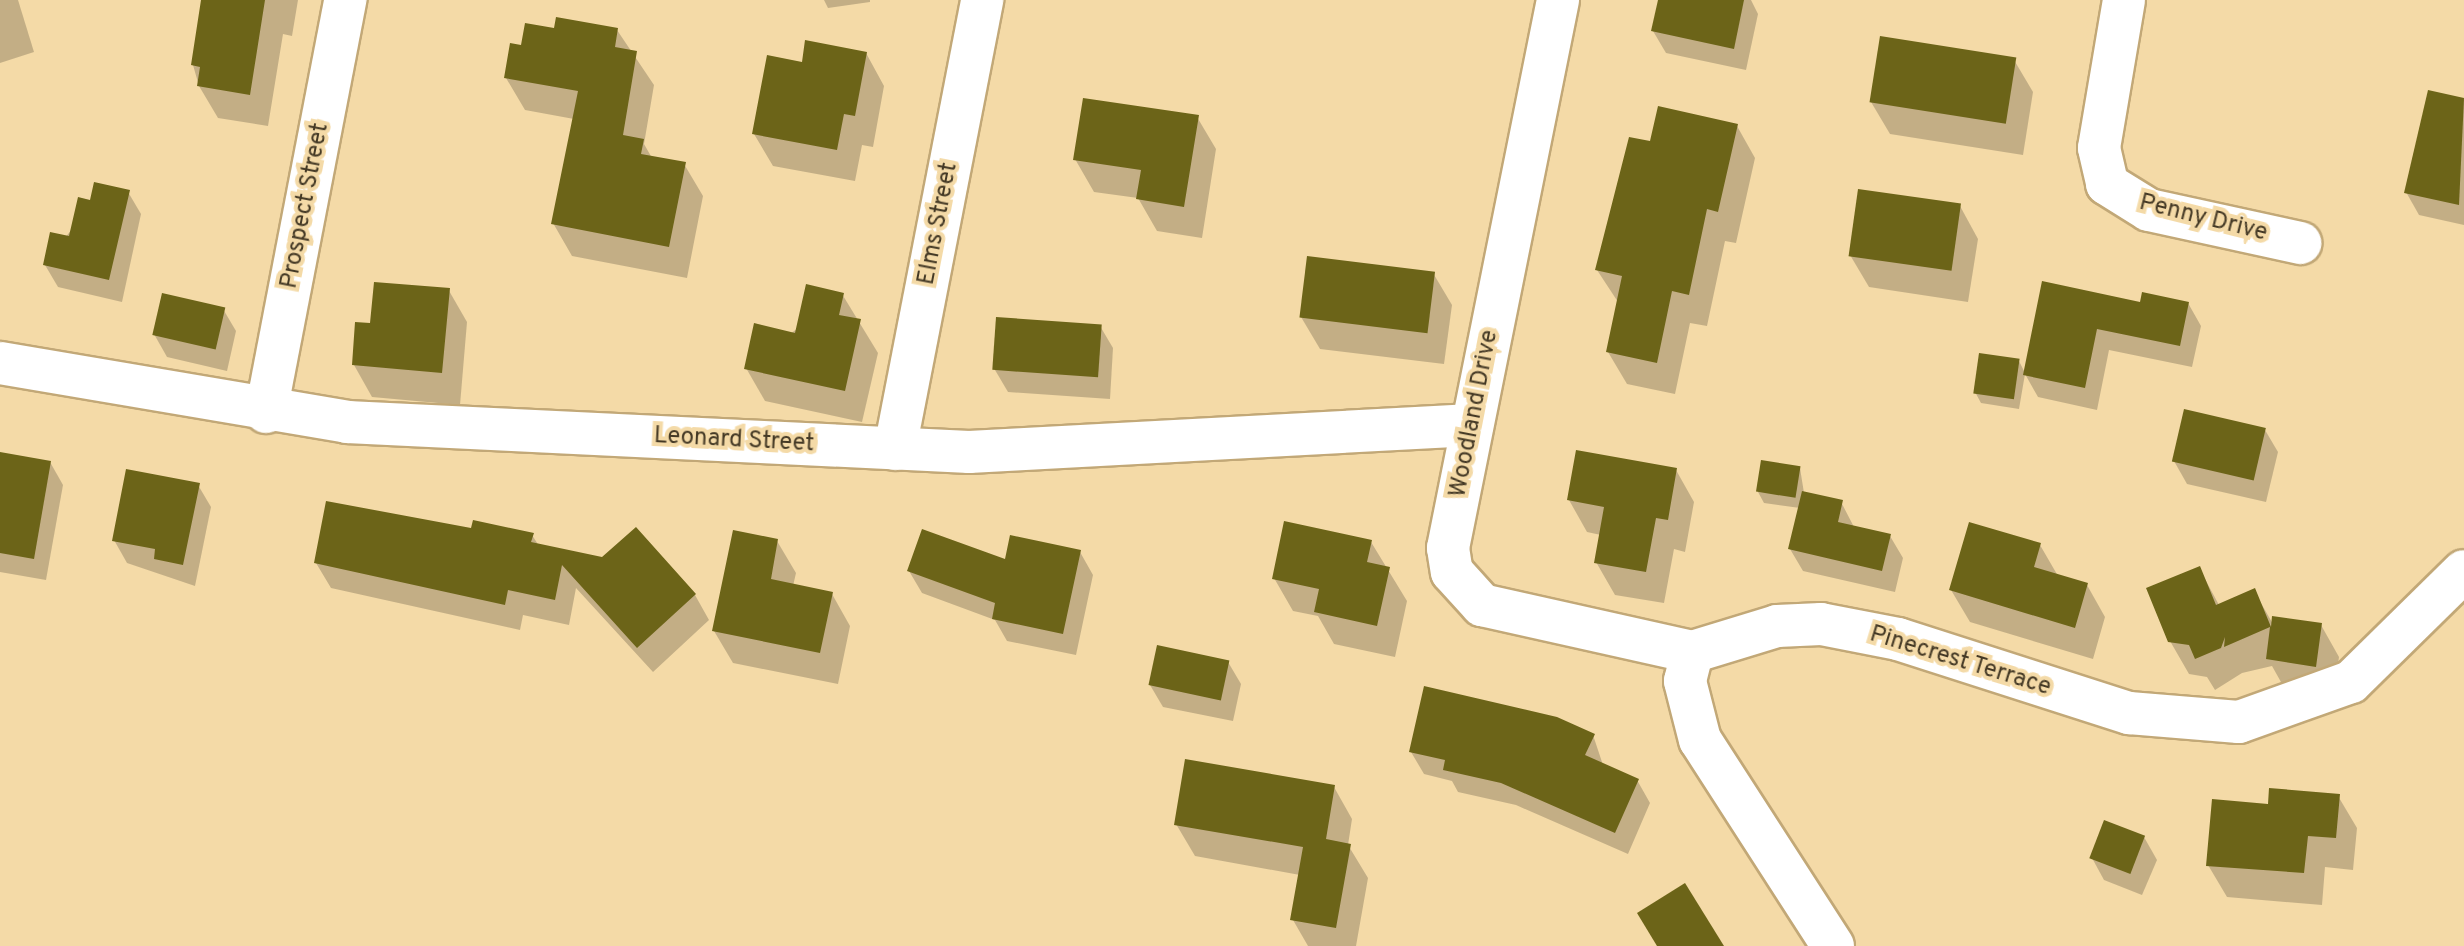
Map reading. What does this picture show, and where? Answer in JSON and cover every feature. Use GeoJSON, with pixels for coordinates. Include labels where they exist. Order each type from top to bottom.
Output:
{"type":"FeatureCollection","features":[{"type":"Feature","properties":{"kind":"street","name":"Prospect Street"},"geometry":{"type":"LineString","coordinates":[[266,412],[345,0]]}},
{"type":"Feature","properties":{"kind":"street","name":"Elms Street"},"geometry":{"type":"LineString","coordinates":[[895,449],[982,0]]}},
{"type":"Feature","properties":{"kind":"street","name":"Woodland Drive"},"geometry":{"type":"LineString","coordinates":[[1558,0],[1448,548],[1464,593],[1482,605],[1692,652]]}},
{"type":"Feature","properties":{"kind":"street","name":"Penny Drive"},"geometry":{"type":"LineString","coordinates":[[2124,0],[2099,148],[2107,184],[2149,210],[2300,243]]}},
{"type":"Feature","properties":{"kind":"street","name":"Leonard Street"},"geometry":{"type":"LineString","coordinates":[[0,363],[266,412],[895,449],[969,452],[1472,425]]}},
{"type":"Feature","properties":{"kind":"street","name":"Pinecrest Terrace"},"geometry":{"type":"LineString","coordinates":[[1692,652],[1777,626],[1821,624],[1898,639],[2129,713],[2239,722],[2351,682],[2464,571]]}},
{"type":"Feature","properties":{"kind":"street"},"geometry":{"type":"LineString","coordinates":[[1692,652],[1685,681],[1700,740],[1833,946]]}},
{"type":"Feature","properties":{"kind":"building"},"geometry":{"type":"Polygon","coordinates":[[[201,0],[265,0],[250,95],[197,86],[200,67],[191,65],[201,0]]]}},
{"type":"Feature","properties":{"kind":"building"},"geometry":{"type":"Polygon","coordinates":[[[1658,0],[1744,0],[1734,49],[1651,31],[1658,0]]]}},
{"type":"Feature","properties":{"kind":"building"},"geometry":{"type":"Polygon","coordinates":[[[556,17],[618,28],[615,47],[637,51],[623,135],[644,139],[641,154],[686,162],[669,247],[551,224],[578,91],[504,78],[510,43],[521,45],[525,23],[554,28],[556,17]]]}},
{"type":"Feature","properties":{"kind":"building"},"geometry":{"type":"Polygon","coordinates":[[[1880,36],[2016,58],[2006,124],[1870,102],[1880,36]]]}},
{"type":"Feature","properties":{"kind":"building"},"geometry":{"type":"Polygon","coordinates":[[[805,40],[867,52],[855,116],[844,114],[837,150],[752,134],[767,55],[802,62],[805,40]]]}},
{"type":"Feature","properties":{"kind":"building"},"geometry":{"type":"Polygon","coordinates":[[[2428,90],[2464,98],[2459,205],[2404,193],[2428,90]]]}},
{"type":"Feature","properties":{"kind":"building"},"geometry":{"type":"Polygon","coordinates":[[[1083,98],[1199,115],[1184,207],[1136,199],[1141,170],[1073,160],[1083,98]]]}},
{"type":"Feature","properties":{"kind":"building"},"geometry":{"type":"Polygon","coordinates":[[[1658,106],[1738,124],[1718,212],[1707,209],[1689,295],[1672,291],[1657,363],[1606,352],[1622,276],[1595,270],[1629,137],[1650,141],[1658,106]]]}},
{"type":"Feature","properties":{"kind":"building"},"geometry":{"type":"Polygon","coordinates":[[[94,182],[130,190],[109,280],[43,265],[50,232],[69,236],[78,197],[90,200],[94,182]]]}},
{"type":"Feature","properties":{"kind":"building"},"geometry":{"type":"Polygon","coordinates":[[[1858,189],[1961,203],[1952,271],[1849,256],[1858,189]]]}},
{"type":"Feature","properties":{"kind":"building"},"geometry":{"type":"Polygon","coordinates":[[[1307,256],[1435,272],[1427,333],[1299,318],[1307,256]]]}},
{"type":"Feature","properties":{"kind":"building"},"geometry":{"type":"Polygon","coordinates":[[[2042,281],[2140,302],[2142,292],[2189,302],[2180,346],[2097,329],[2085,388],[2023,375],[2042,281]]]}},
{"type":"Feature","properties":{"kind":"building"},"geometry":{"type":"Polygon","coordinates":[[[374,282],[450,288],[442,373],[352,365],[355,322],[370,323],[374,282]]]}},
{"type":"Feature","properties":{"kind":"building"},"geometry":{"type":"Polygon","coordinates":[[[806,284],[844,293],[839,315],[861,319],[845,391],[744,369],[754,323],[795,333],[806,284]]]}},
{"type":"Feature","properties":{"kind":"building"},"geometry":{"type":"Polygon","coordinates":[[[162,293],[225,308],[216,350],[152,335],[162,293]]]}},
{"type":"Feature","properties":{"kind":"building"},"geometry":{"type":"Polygon","coordinates":[[[996,317],[1102,324],[1098,377],[992,370],[996,317]]]}},
{"type":"Feature","properties":{"kind":"building"},"geometry":{"type":"Polygon","coordinates":[[[1979,353],[2020,359],[2014,399],[1973,394],[1979,353]]]}},
{"type":"Feature","properties":{"kind":"building"},"geometry":{"type":"Polygon","coordinates":[[[2184,409],[2266,428],[2254,481],[2172,462],[2184,409]]]}},
{"type":"Feature","properties":{"kind":"building"},"geometry":{"type":"Polygon","coordinates":[[[1576,450],[1677,468],[1668,520],[1656,518],[1646,572],[1594,563],[1604,507],[1567,500],[1576,450]]]}},
{"type":"Feature","properties":{"kind":"building"},"geometry":{"type":"Polygon","coordinates":[[[0,452],[51,461],[34,559],[0,553],[0,452]]]}},
{"type":"Feature","properties":{"kind":"building"},"geometry":{"type":"Polygon","coordinates":[[[1761,460],[1801,466],[1796,498],[1756,492],[1761,460]]]}},
{"type":"Feature","properties":{"kind":"building"},"geometry":{"type":"Polygon","coordinates":[[[126,469],[200,483],[183,565],[154,559],[155,549],[112,541],[126,469]]]}},
{"type":"Feature","properties":{"kind":"building"},"geometry":{"type":"Polygon","coordinates":[[[1802,491],[1843,500],[1838,522],[1891,534],[1882,571],[1788,549],[1802,491]]]}},
{"type":"Feature","properties":{"kind":"building"},"geometry":{"type":"Polygon","coordinates":[[[326,501],[471,528],[473,520],[534,533],[531,542],[602,557],[636,527],[696,594],[637,648],[562,565],[555,600],[508,590],[505,605],[314,563],[326,501]]]}},
{"type":"Feature","properties":{"kind":"building"},"geometry":{"type":"Polygon","coordinates":[[[1284,521],[1372,540],[1367,562],[1390,567],[1377,626],[1314,612],[1319,589],[1272,579],[1284,521]]]}},
{"type":"Feature","properties":{"kind":"building"},"geometry":{"type":"Polygon","coordinates":[[[1969,522],[2041,543],[2034,567],[2088,583],[2075,628],[1949,590],[1969,522]]]}},
{"type":"Feature","properties":{"kind":"building"},"geometry":{"type":"Polygon","coordinates":[[[922,529],[1005,559],[1010,535],[1081,550],[1063,634],[992,619],[995,603],[907,571],[922,529]]]}},
{"type":"Feature","properties":{"kind":"building"},"geometry":{"type":"Polygon","coordinates":[[[733,530],[778,539],[771,579],[833,592],[820,653],[712,631],[733,530]]]}},
{"type":"Feature","properties":{"kind":"building"},"geometry":{"type":"Polygon","coordinates":[[[2200,566],[2216,605],[2255,588],[2271,627],[2272,616],[2322,623],[2316,667],[2266,659],[2270,627],[2224,647],[2225,637],[2221,648],[2195,659],[2189,645],[2168,642],[2146,588],[2200,566]]]}},
{"type":"Feature","properties":{"kind":"building"},"geometry":{"type":"Polygon","coordinates":[[[1157,645],[1229,660],[1221,700],[1148,685],[1157,645]]]}},
{"type":"Feature","properties":{"kind":"building"},"geometry":{"type":"Polygon","coordinates":[[[1424,686],[1557,717],[1595,734],[1585,755],[1639,779],[1615,833],[1501,783],[1443,770],[1445,760],[1409,752],[1424,686]]]}},
{"type":"Feature","properties":{"kind":"building"},"geometry":{"type":"Polygon","coordinates":[[[1185,759],[1335,785],[1326,839],[1351,844],[1336,928],[1290,920],[1303,847],[1174,825],[1185,759]]]}},
{"type":"Feature","properties":{"kind":"building"},"geometry":{"type":"Polygon","coordinates":[[[2269,788],[2340,794],[2336,838],[2308,836],[2304,873],[2206,866],[2212,799],[2268,804],[2269,788]]]}},
{"type":"Feature","properties":{"kind":"building"},"geometry":{"type":"Polygon","coordinates":[[[2104,820],[2145,836],[2130,874],[2089,858],[2104,820]]]}},
{"type":"Feature","properties":{"kind":"building"},"geometry":{"type":"Polygon","coordinates":[[[1685,883],[1724,946],[1657,946],[1637,913],[1685,883]]]}}]}
